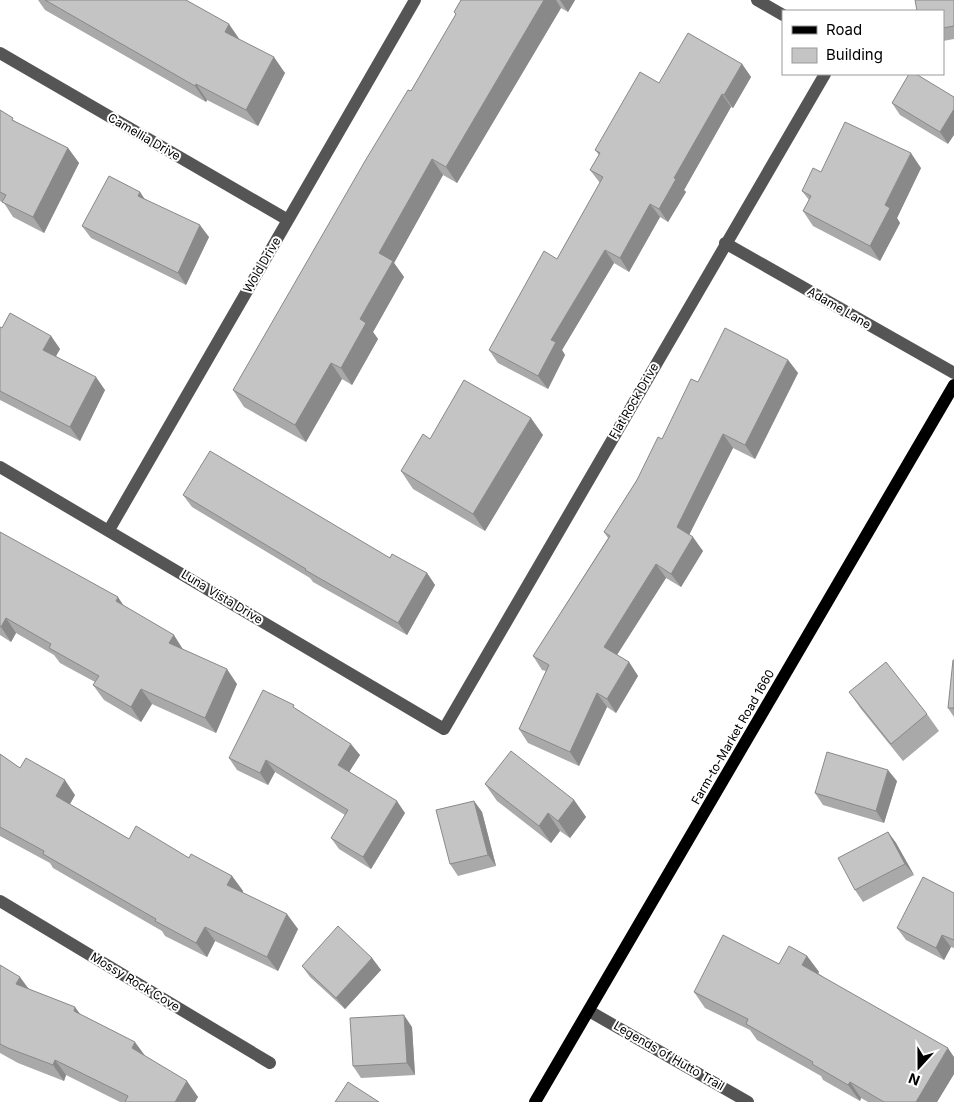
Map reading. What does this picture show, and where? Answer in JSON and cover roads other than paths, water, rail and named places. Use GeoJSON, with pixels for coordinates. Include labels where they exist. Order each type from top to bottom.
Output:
{"type":"FeatureCollection","features":[{"type":"Feature","properties":{"kind":"main road","name":"Farm-to-Market Road 1660"},"geometry":{"type":"LineString","coordinates":[[535,1102],[590,1011],[954,385]]}},
{"type":"Feature","properties":{"kind":"street","name":"Wold Drive"},"geometry":{"type":"LineString","coordinates":[[109,530],[415,0]]}},
{"type":"Feature","properties":{"kind":"street"},"geometry":{"type":"LineString","coordinates":[[757,0],[782,14]]}},
{"type":"Feature","properties":{"kind":"street","name":"Camellia Drive"},"geometry":{"type":"LineString","coordinates":[[0,53],[288,220]]}},
{"type":"Feature","properties":{"kind":"street","name":"Flat Rock Drive"},"geometry":{"type":"LineString","coordinates":[[444,729],[824,75]]}},
{"type":"Feature","properties":{"kind":"street","name":"Adame Lane"},"geometry":{"type":"LineString","coordinates":[[725,243],[954,373]]}},
{"type":"Feature","properties":{"kind":"street","name":"Luna Vista Drive"},"geometry":{"type":"LineString","coordinates":[[0,467],[444,729]]}},
{"type":"Feature","properties":{"kind":"street","name":"Mossy Rock Cove"},"geometry":{"type":"LineString","coordinates":[[0,902],[270,1063]]}},
{"type":"Feature","properties":{"kind":"street","name":"Legends of Hutto Trail"},"geometry":{"type":"LineString","coordinates":[[590,1011],[748,1102]]}}]}
